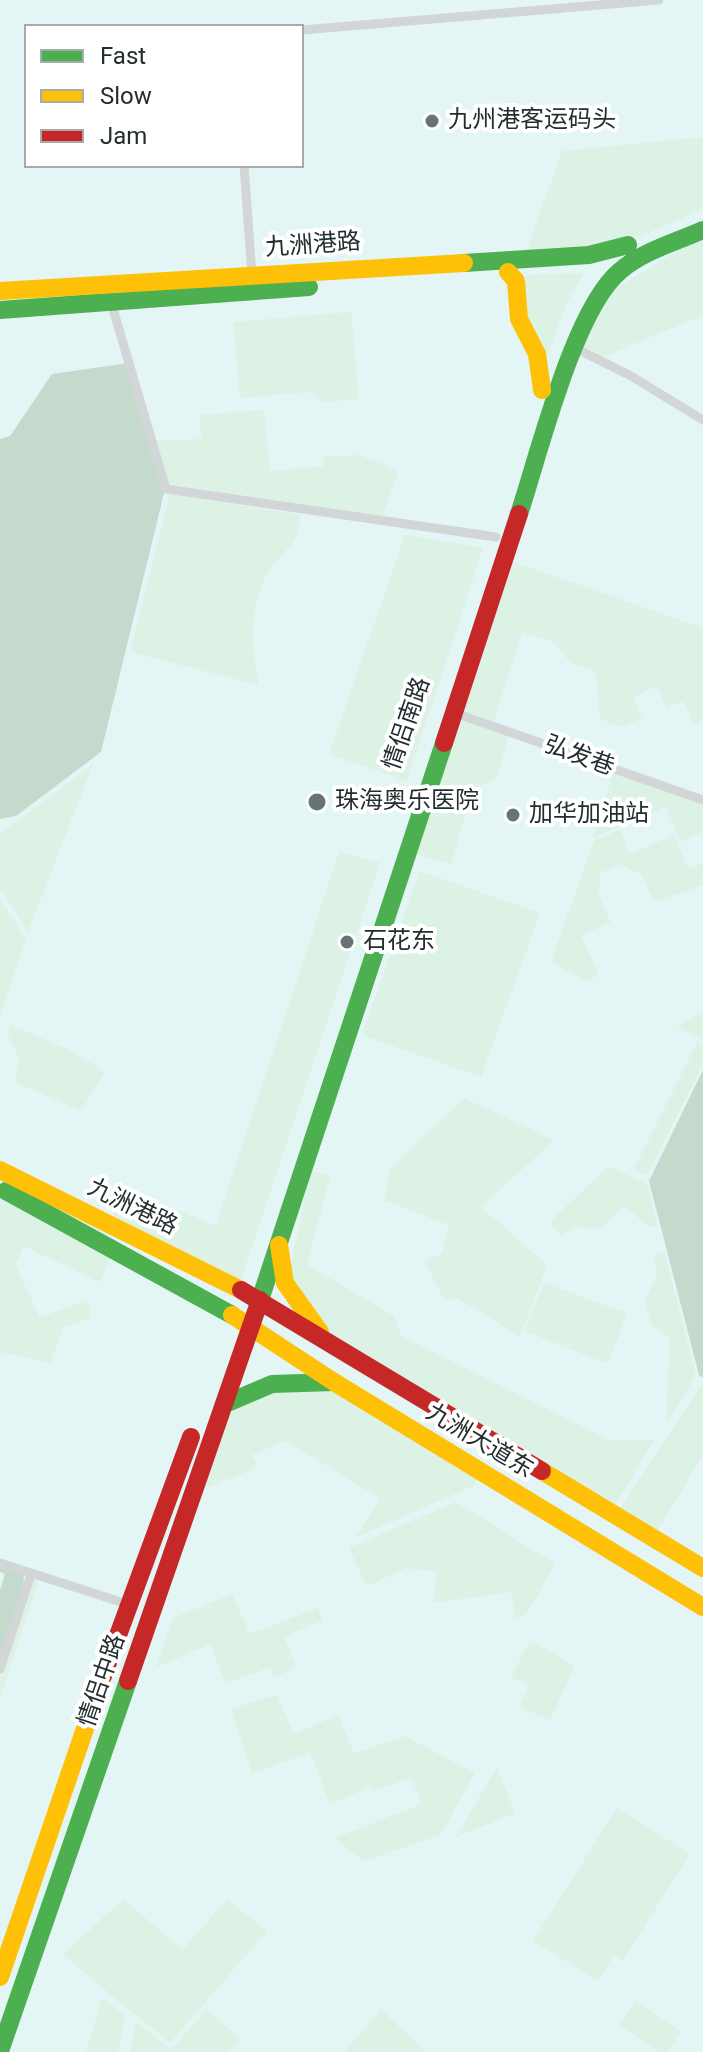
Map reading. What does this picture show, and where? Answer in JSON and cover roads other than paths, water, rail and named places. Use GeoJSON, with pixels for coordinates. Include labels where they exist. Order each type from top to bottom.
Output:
{"type":"FeatureCollection","features":[{"type":"Feature","properties":{"kind":"main road"},"geometry":{"type":"LineString","coordinates":[[590,273],[628,245],[703,213]]}},
{"type":"Feature","properties":{"kind":"main road","name":"情侣南路"},"geometry":{"type":"LineString","coordinates":[[251,1327],[574,348],[597,295],[624,265],[703,230]]}},
{"type":"Feature","properties":{"kind":"main road","name":"九洲港路"},"geometry":{"type":"LineString","coordinates":[[0,291],[589,255],[628,245]]}},
{"type":"Feature","properties":{"kind":"main road","name":"九洲港路"},"geometry":{"type":"LineString","coordinates":[[0,310],[508,272],[590,273],[624,265]]}},
{"type":"Feature","properties":{"kind":"main road"},"geometry":{"type":"LineString","coordinates":[[508,272],[516,281],[519,319],[537,354],[542,390]]}},
{"type":"Feature","properties":{"kind":"main road","name":"情侣南路"},"geometry":{"type":"LineString","coordinates":[[348,973],[575,297]]}},
{"type":"Feature","properties":{"kind":"main road","name":"九洲港路"},"geometry":{"type":"LineString","coordinates":[[0,1170],[243,1283]]}},
{"type":"Feature","properties":{"kind":"main road","name":"九洲港路"},"geometry":{"type":"LineString","coordinates":[[0,1188],[230,1322]]}},
{"type":"Feature","properties":{"kind":"main road"},"geometry":{"type":"LineString","coordinates":[[279,1245],[285,1283],[327,1343]]}},
{"type":"Feature","properties":{"kind":"main road"},"geometry":{"type":"LineString","coordinates":[[230,1322],[243,1283]]}},
{"type":"Feature","properties":{"kind":"main road","name":"九洲大道东"},"geometry":{"type":"LineString","coordinates":[[243,1283],[260,1301],[327,1343],[703,1568]]}},
{"type":"Feature","properties":{"kind":"main road","name":"九洲大道东"},"geometry":{"type":"LineString","coordinates":[[230,1322],[251,1327],[334,1382],[703,1607]]}},
{"type":"Feature","properties":{"kind":"main road","name":"情侣中路"},"geometry":{"type":"LineString","coordinates":[[0,2051],[251,1327]]}},
{"type":"Feature","properties":{"kind":"main road"},"geometry":{"type":"LineString","coordinates":[[225,1404],[272,1384],[334,1382]]}},
{"type":"Feature","properties":{"kind":"main road"},"geometry":{"type":"LineString","coordinates":[[413,1429],[426,1402]]}},
{"type":"Feature","properties":{"kind":"main road","name":"情侣中路"},"geometry":{"type":"LineString","coordinates":[[0,1977],[128,1605],[195,1426]]}},
{"type":"Feature","properties":{"kind":"lane"},"geometry":{"type":"LineString","coordinates":[[304,30],[659,0]]}},
{"type":"Feature","properties":{"kind":"lane"},"geometry":{"type":"LineString","coordinates":[[244,168],[252,275]]}},
{"type":"Feature","properties":{"kind":"lane"},"geometry":{"type":"LineString","coordinates":[[111,302],[166,489],[496,537]]}},
{"type":"Feature","properties":{"kind":"lane"},"geometry":{"type":"LineString","coordinates":[[574,348],[631,376],[703,420]]}},
{"type":"Feature","properties":{"kind":"lane","name":"弘发巷"},"geometry":{"type":"LineString","coordinates":[[455,713],[703,800]]}},
{"type":"Feature","properties":{"kind":"lane"},"geometry":{"type":"LineString","coordinates":[[0,1563],[128,1605]]}},
{"type":"Feature","properties":{"kind":"lane"},"geometry":{"type":"LineString","coordinates":[[0,1669],[31,1574]]}},
{"type":"Feature","properties":{"kind":"place","name":"九州港客运码头"},"geometry":{"type":"Point","coordinates":[432,121]}},
{"type":"Feature","properties":{"kind":"place","name":"珠海奥乐医院"},"geometry":{"type":"Point","coordinates":[317,802]}},
{"type":"Feature","properties":{"kind":"place","name":"加华加油站"},"geometry":{"type":"Point","coordinates":[513,815]}},
{"type":"Feature","properties":{"kind":"place","name":"石花东"},"geometry":{"type":"Point","coordinates":[347,942]}}]}
